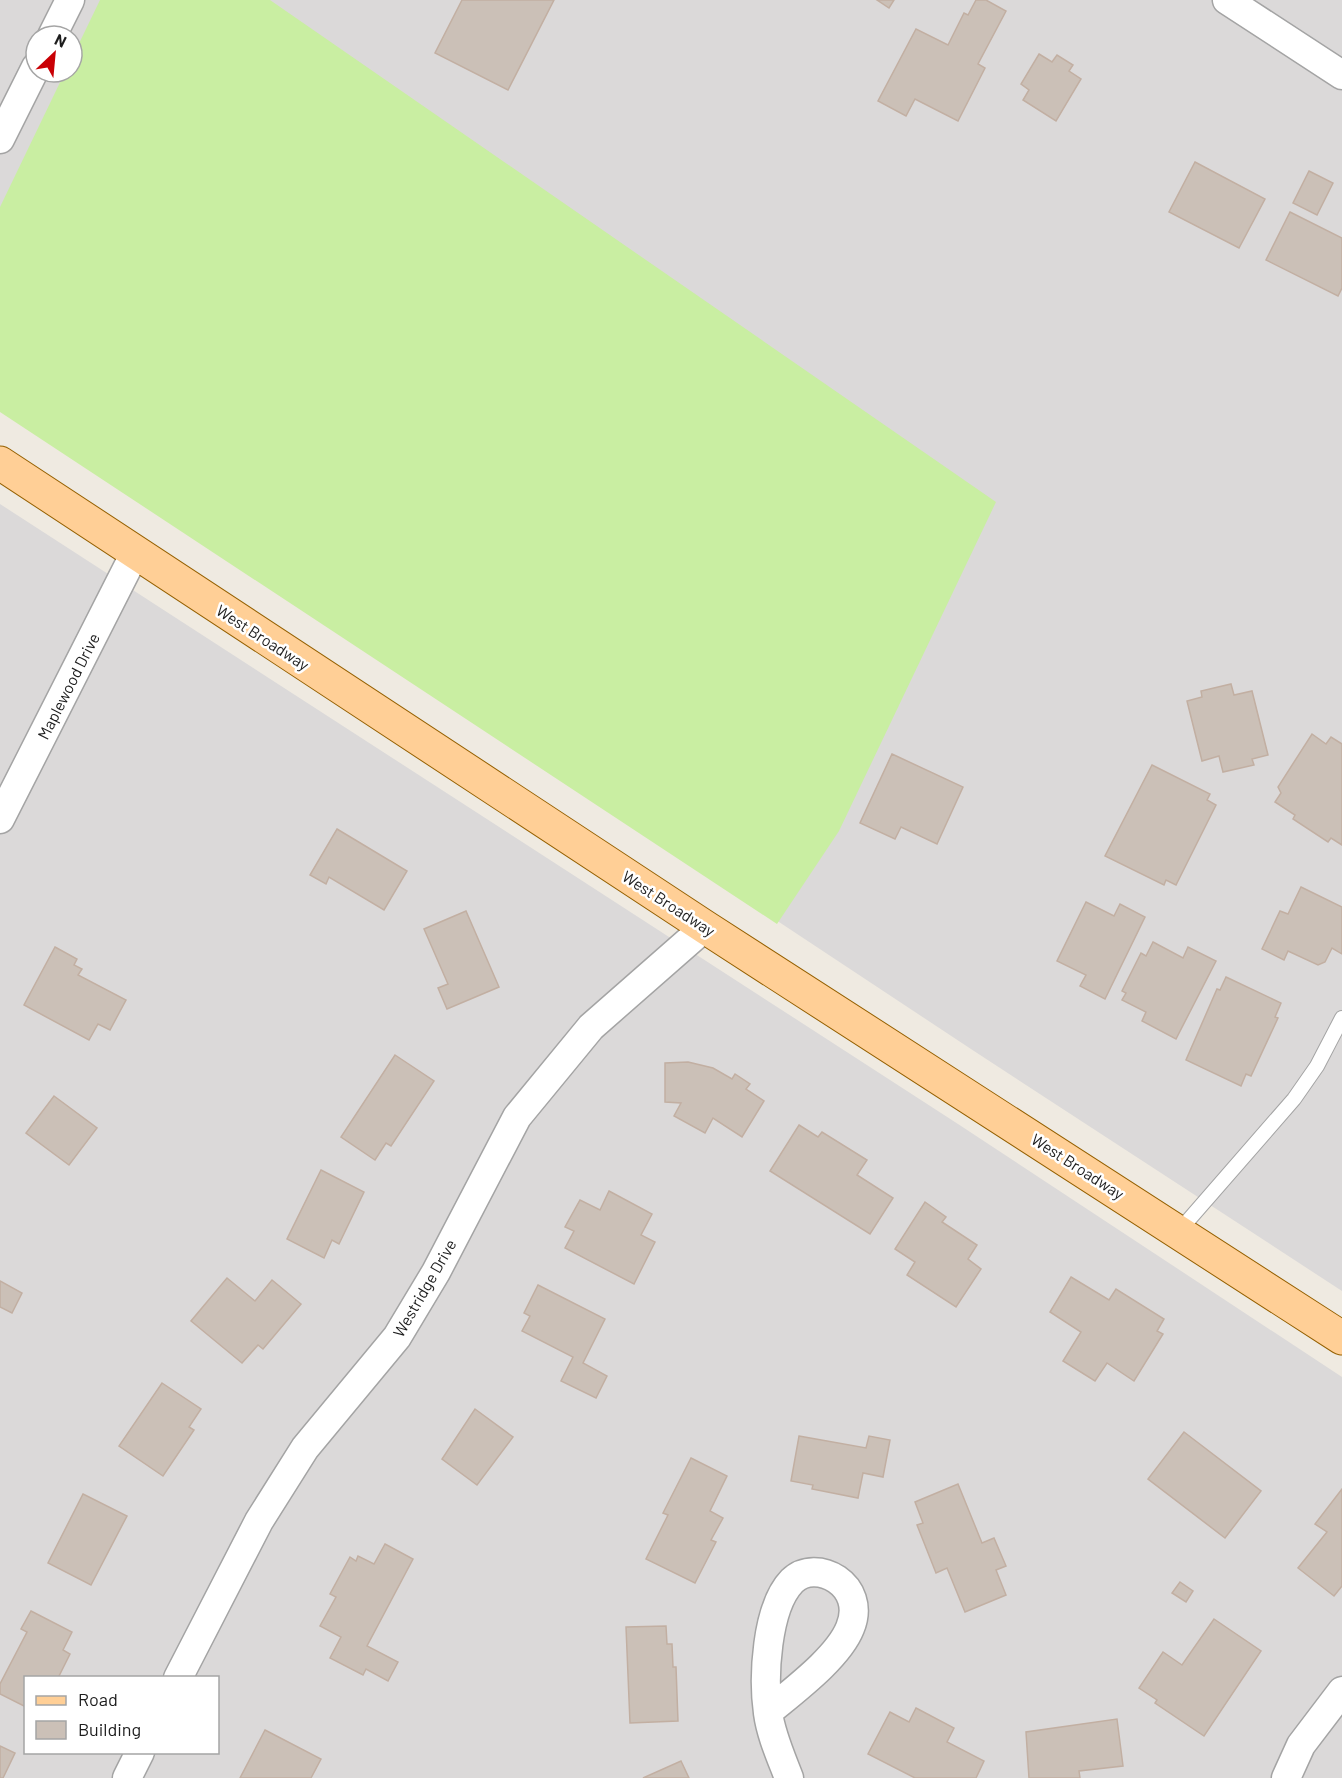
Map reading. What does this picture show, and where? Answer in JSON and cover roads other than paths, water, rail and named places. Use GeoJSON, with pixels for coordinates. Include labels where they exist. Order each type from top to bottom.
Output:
{"type":"FeatureCollection","features":[{"type":"Feature","properties":{"kind":"main road","name":"West Broadway"},"geometry":{"type":"LineString","coordinates":[[0,463],[705,927],[1342,1338]]}},
{"type":"Feature","properties":{"kind":"street"},"geometry":{"type":"LineString","coordinates":[[58,24],[70,0]]}},
{"type":"Feature","properties":{"kind":"street"},"geometry":{"type":"LineString","coordinates":[[1227,0],[1342,75]]}},
{"type":"Feature","properties":{"kind":"street"},"geometry":{"type":"LineString","coordinates":[[0,139],[28,84]]}},
{"type":"Feature","properties":{"kind":"street","name":"Maplewood Drive"},"geometry":{"type":"LineString","coordinates":[[0,819],[135,553]]}},
{"type":"Feature","properties":{"kind":"street","name":"Westridge Drive"},"geometry":{"type":"LineString","coordinates":[[179,1676],[258,1521],[305,1448],[397,1337],[436,1272],[517,1117],[591,1027],[705,927]]}},
{"type":"Feature","properties":{"kind":"street"},"geometry":{"type":"LineString","coordinates":[[768,1712],[820,1668],[850,1630],[856,1607],[848,1587],[830,1575],[809,1573],[792,1580],[780,1601],[768,1641],[768,1712],[789,1778]]}},
{"type":"Feature","properties":{"kind":"street"},"geometry":{"type":"LineString","coordinates":[[1286,1778],[1301,1745],[1342,1692]]}},
{"type":"Feature","properties":{"kind":"street"},"geometry":{"type":"LineString","coordinates":[[127,1778],[139,1754]]}},
{"type":"Feature","properties":{"kind":"lane"},"geometry":{"type":"LineString","coordinates":[[1179,1231],[1294,1099],[1317,1066],[1342,1018]]}}]}
